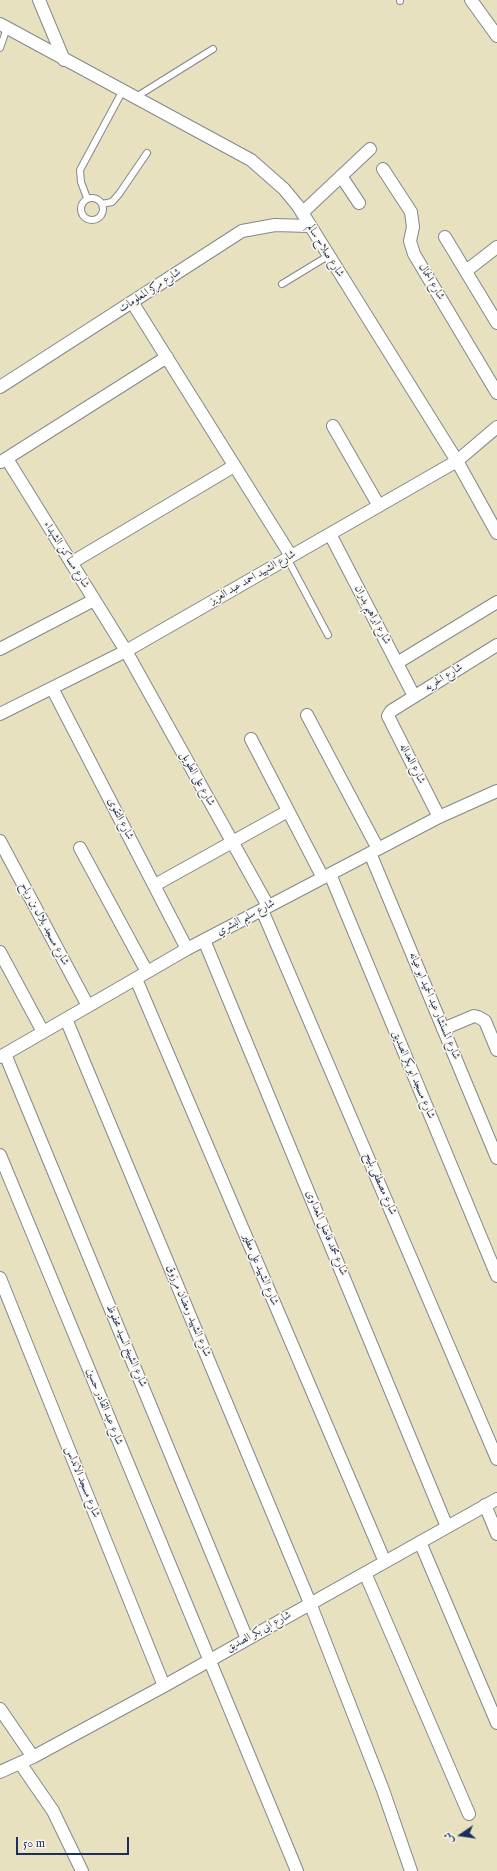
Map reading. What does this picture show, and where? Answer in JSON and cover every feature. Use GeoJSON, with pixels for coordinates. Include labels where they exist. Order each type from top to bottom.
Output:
{"type":"FeatureCollection","features":[{"type":"Feature","properties":{"kind":"street"},"geometry":{"type":"LineString","coordinates":[[39,0],[64,60]]}},
{"type":"Feature","properties":{"kind":"street"},"geometry":{"type":"LineString","coordinates":[[471,0],[497,36]]}},
{"type":"Feature","properties":{"kind":"street","name":"شارع صلاح سالم"},"geometry":{"type":"LineString","coordinates":[[4,26],[122,92],[251,160],[284,189],[302,213],[457,461],[497,533]]}},
{"type":"Feature","properties":{"kind":"street"},"geometry":{"type":"LineString","coordinates":[[302,213],[370,149]]}},
{"type":"Feature","properties":{"kind":"street","name":"شارع الحمال"},"geometry":{"type":"LineString","coordinates":[[383,169],[411,212],[413,227],[410,241],[414,254],[497,393]]}},
{"type":"Feature","properties":{"kind":"street"},"geometry":{"type":"LineString","coordinates":[[341,176],[360,202]]}},
{"type":"Feature","properties":{"kind":"street","name":"شارع مركز المعلومات"},"geometry":{"type":"LineString","coordinates":[[0,387],[242,231],[276,226],[310,226]]}},
{"type":"Feature","properties":{"kind":"street"},"geometry":{"type":"LineString","coordinates":[[446,237],[497,323]]}},
{"type":"Feature","properties":{"kind":"street"},"geometry":{"type":"LineString","coordinates":[[466,271],[497,248]]}},
{"type":"Feature","properties":{"kind":"street"},"geometry":{"type":"LineString","coordinates":[[132,302],[289,557]]}},
{"type":"Feature","properties":{"kind":"street"},"geometry":{"type":"LineString","coordinates":[[3,461],[167,357]]}},
{"type":"Feature","properties":{"kind":"street"},"geometry":{"type":"LineString","coordinates":[[333,426],[379,506]]}},
{"type":"Feature","properties":{"kind":"street","name":"شارع الشهيد احمد عبد العزيز"},"geometry":{"type":"LineString","coordinates":[[0,714],[126,651],[457,461],[497,427]]}},
{"type":"Feature","properties":{"kind":"street","name":"شارع مساكن الشهداء"},"geometry":{"type":"LineString","coordinates":[[3,461],[71,563],[126,651]]}},
{"type":"Feature","properties":{"kind":"street"},"geometry":{"type":"LineString","coordinates":[[71,563],[234,466]]}},
{"type":"Feature","properties":{"kind":"street","name":"شارع ابراهيم بدران"},"geometry":{"type":"LineString","coordinates":[[330,534],[414,696]]}},
{"type":"Feature","properties":{"kind":"street"},"geometry":{"type":"LineString","coordinates":[[0,649],[94,600]]}},
{"type":"Feature","properties":{"kind":"street"},"geometry":{"type":"LineString","coordinates":[[397,663],[497,602]]}},
{"type":"Feature","properties":{"kind":"street","name":"شارع الحريه"},"geometry":{"type":"LineString","coordinates":[[390,711],[497,645]]}},
{"type":"Feature","properties":{"kind":"street","name":"شارع على الطويل"},"geometry":{"type":"LineString","coordinates":[[126,651],[233,842],[265,908]]}},
{"type":"Feature","properties":{"kind":"street","name":"شارع التقوى"},"geometry":{"type":"LineString","coordinates":[[52,688],[187,949]]}},
{"type":"Feature","properties":{"kind":"street","name":"شارع العداله"},"geometry":{"type":"LineString","coordinates":[[390,711],[388,718],[439,817]]}},
{"type":"Feature","properties":{"kind":"street","name":"شارع المستشار عبد الحميد ابو عيانه"},"geometry":{"type":"LineString","coordinates":[[307,715],[374,851],[443,1029],[497,1158]]}},
{"type":"Feature","properties":{"kind":"street","name":"شارع مسجد ابو بكر الصديق"},"geometry":{"type":"LineString","coordinates":[[251,739],[288,810],[326,876],[497,1276]]}},
{"type":"Feature","properties":{"kind":"street","name":"شارع سليم البشري"},"geometry":{"type":"LineString","coordinates":[[2,1056],[187,949],[439,817],[497,792]]}},
{"type":"Feature","properties":{"kind":"street"},"geometry":{"type":"LineString","coordinates":[[154,885],[288,810]]}},
{"type":"Feature","properties":{"kind":"street","name":"شارع مسجد بلال بن رباح"},"geometry":{"type":"LineString","coordinates":[[0,841],[88,1006]]}},
{"type":"Feature","properties":{"kind":"street"},"geometry":{"type":"LineString","coordinates":[[80,848],[147,972]]}},
{"type":"Feature","properties":{"kind":"street","name":"شارع مصطفى بليح"},"geometry":{"type":"LineString","coordinates":[[265,908],[497,1459]]}},
{"type":"Feature","properties":{"kind":"street","name":"شارع محمد فاضل المعداوى"},"geometry":{"type":"LineString","coordinates":[[204,940],[448,1527]]}},
{"type":"Feature","properties":{"kind":"street"},"geometry":{"type":"LineString","coordinates":[[0,952],[43,1032]]}},
{"type":"Feature","properties":{"kind":"street","name":"شارع الشهيد على مطير"},"geometry":{"type":"LineString","coordinates":[[136,979],[385,1562]]}},
{"type":"Feature","properties":{"kind":"street"},"geometry":{"type":"LineString","coordinates":[[443,1029],[474,1016],[478,1017],[485,1021],[497,1050]]}},
{"type":"Feature","properties":{"kind":"street","name":"شارع الشهيد رمضان مرزوق"},"geometry":{"type":"LineString","coordinates":[[66,1019],[310,1603],[383,1790],[411,1871]]}},
{"type":"Feature","properties":{"kind":"street","name":"شارع الشيخ السيد محفوظ"},"geometry":{"type":"LineString","coordinates":[[2,1056],[247,1639]]}},
{"type":"Feature","properties":{"kind":"street","name":"شارع عبد القادر حسين"},"geometry":{"type":"LineString","coordinates":[[0,1155],[297,1871]]}},
{"type":"Feature","properties":{"kind":"street","name":"شارع مسجد الاندلس"},"geometry":{"type":"LineString","coordinates":[[0,1278],[164,1686]]}},
{"type":"Feature","properties":{"kind":"street","name":"شارع ابى بكر الصديق"},"geometry":{"type":"LineString","coordinates":[[0,1771],[33,1757],[164,1686],[497,1499]]}},
{"type":"Feature","properties":{"kind":"street"},"geometry":{"type":"LineString","coordinates":[[486,1505],[497,1534]]}},
{"type":"Feature","properties":{"kind":"street"},"geometry":{"type":"LineString","coordinates":[[420,1542],[497,1723]]}},
{"type":"Feature","properties":{"kind":"street"},"geometry":{"type":"LineString","coordinates":[[365,1573],[469,1814]]}},
{"type":"Feature","properties":{"kind":"street"},"geometry":{"type":"LineString","coordinates":[[0,1709],[33,1757]]}},
{"type":"Feature","properties":{"kind":"street"},"geometry":{"type":"LineString","coordinates":[[20,1763],[53,1811],[82,1871]]}},
{"type":"Feature","properties":{"kind":"lane"},"geometry":{"type":"LineString","coordinates":[[0,48],[4,26]]}},
{"type":"Feature","properties":{"kind":"lane"},"geometry":{"type":"LineString","coordinates":[[135,98],[213,49]]}},
{"type":"Feature","properties":{"kind":"lane"},"geometry":{"type":"LineString","coordinates":[[87,198],[81,182],[80,170],[122,92]]}},
{"type":"Feature","properties":{"kind":"lane"},"geometry":{"type":"LineString","coordinates":[[102,204],[112,202],[147,153]]}},
{"type":"Feature","properties":{"kind":"lane"},"geometry":{"type":"LineString","coordinates":[[93,197],[98,199],[102,204],[104,208],[100,217],[96,220],[86,218],[81,211],[81,206],[87,198],[93,197]]}},
{"type":"Feature","properties":{"kind":"lane"},"geometry":{"type":"LineString","coordinates":[[282,284],[328,256]]}},
{"type":"Feature","properties":{"kind":"lane"},"geometry":{"type":"LineString","coordinates":[[289,557],[328,635]]}}]}
